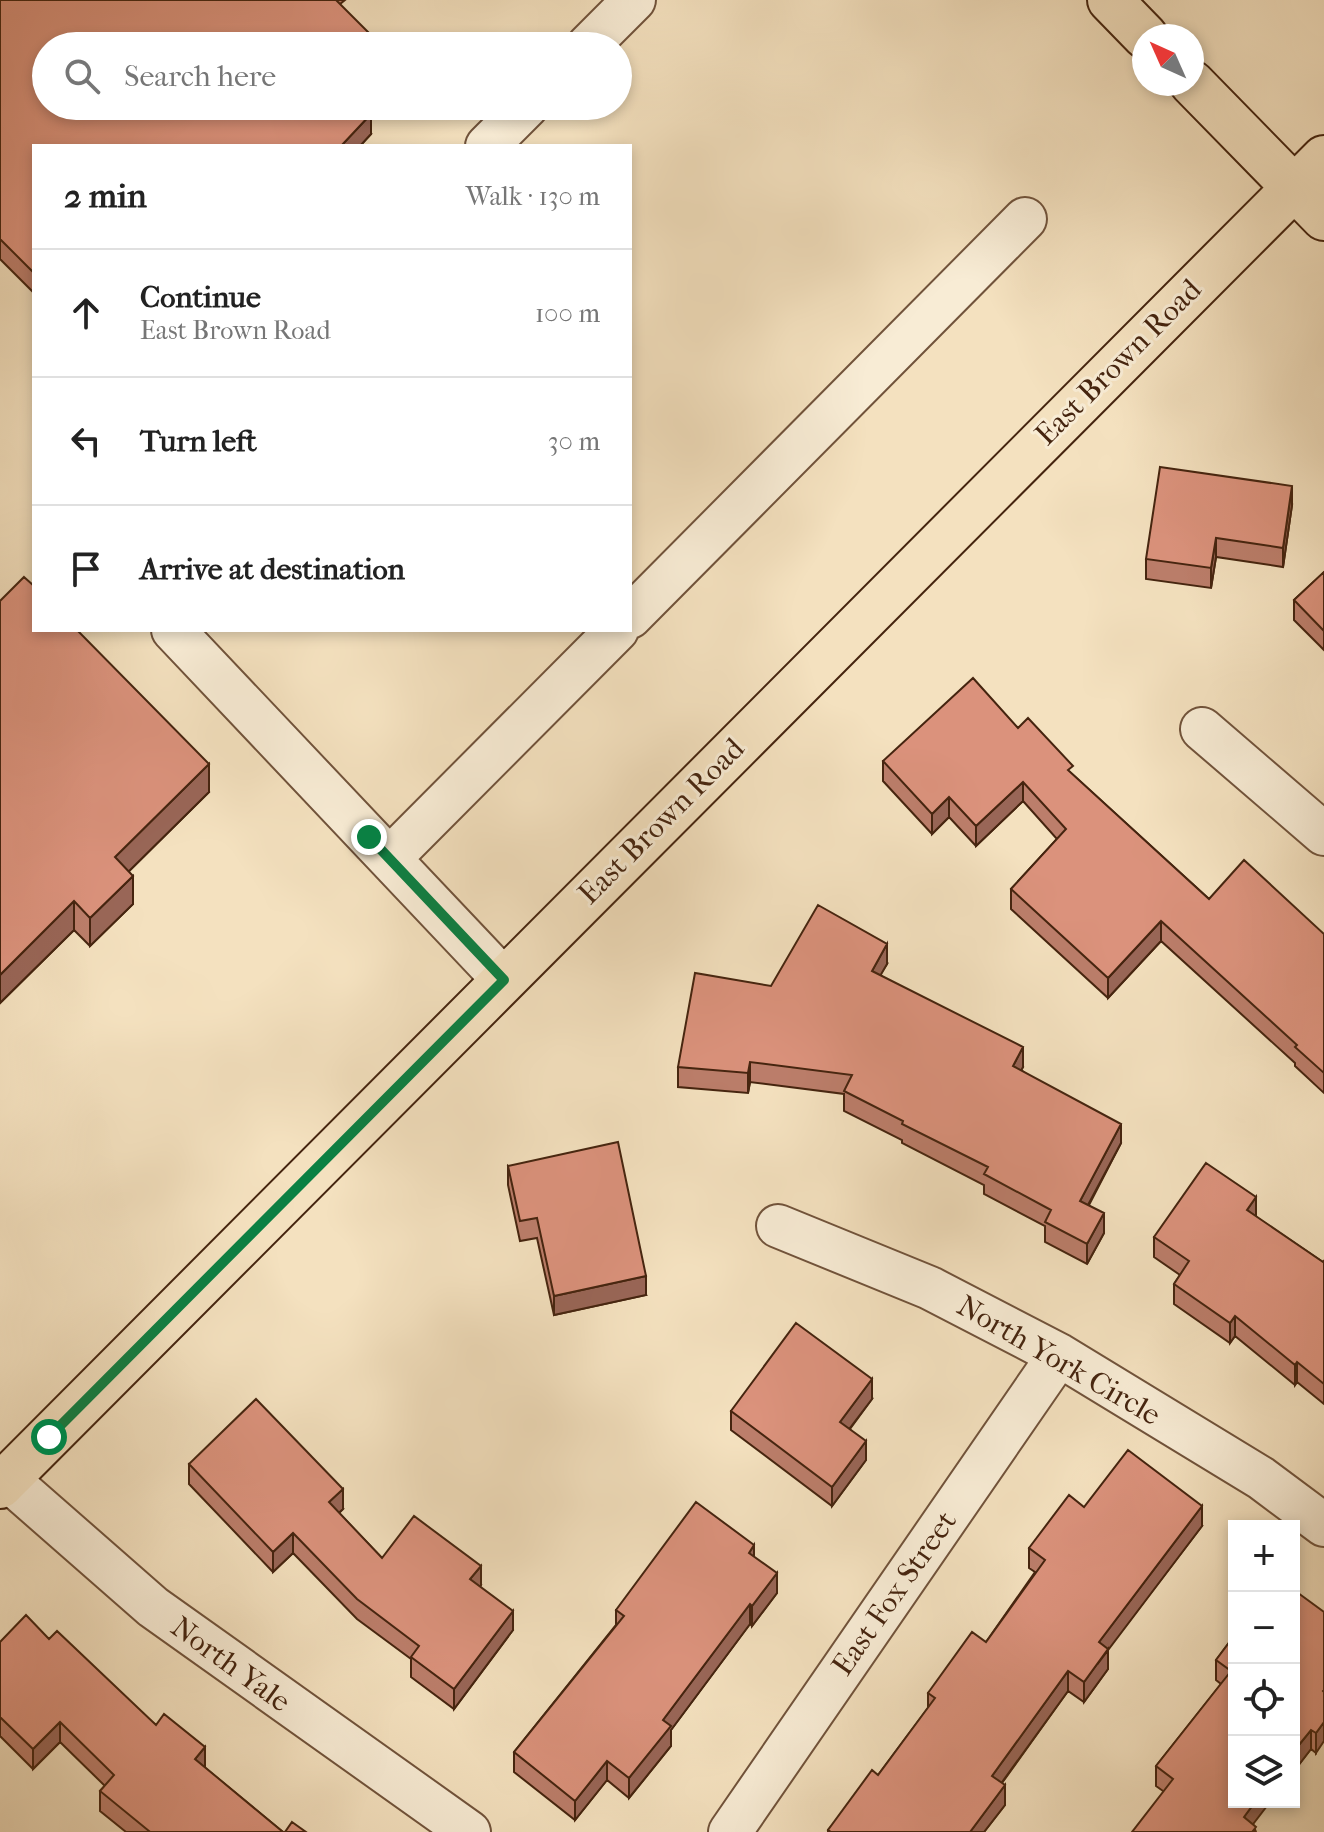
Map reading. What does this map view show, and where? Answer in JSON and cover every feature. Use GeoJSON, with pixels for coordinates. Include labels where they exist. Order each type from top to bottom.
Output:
{"type":"FeatureCollection","features":[{"type":"Feature","properties":{"kind":"main road"},"geometry":{"type":"LineString","coordinates":[[1110,0],[1133,24]]}},
{"type":"Feature","properties":{"kind":"main road"},"geometry":{"type":"LineString","coordinates":[[1204,92],[1309,172],[1324,218]]}},
{"type":"Feature","properties":{"kind":"main road","name":"East Brown Road"},"geometry":{"type":"LineString","coordinates":[[4,1482],[1309,172]]}},
{"type":"Feature","properties":{"kind":"street"},"geometry":{"type":"LineString","coordinates":[[602,32],[634,0]]}},
{"type":"Feature","properties":{"kind":"street"},"geometry":{"type":"LineString","coordinates":[[489,144],[513,120]]}},
{"type":"Feature","properties":{"kind":"street"},"geometry":{"type":"LineString","coordinates":[[632,615],[1025,219]]}},
{"type":"Feature","properties":{"kind":"street"},"geometry":{"type":"LineString","coordinates":[[175,632],[504,980]]}},
{"type":"Feature","properties":{"kind":"street"},"geometry":{"type":"LineString","coordinates":[[390,858],[615,632]]}},
{"type":"Feature","properties":{"kind":"street"},"geometry":{"type":"LineString","coordinates":[[1202,729],[1324,834]]}},
{"type":"Feature","properties":{"kind":"street","name":"North York Circle"},"geometry":{"type":"LineString","coordinates":[[778,1226],[930,1288],[1059,1355],[1261,1478],[1324,1525]]}},
{"type":"Feature","properties":{"kind":"street","name":"East Fox Street"},"geometry":{"type":"LineString","coordinates":[[730,1832],[1059,1355]]}},
{"type":"Feature","properties":{"kind":"street","name":"North Yale"},"geometry":{"type":"LineString","coordinates":[[4,1482],[153,1607],[469,1832]]}},
{"type":"Feature","properties":{"kind":"building"},"geometry":{"type":"Polygon","coordinates":[[[0,0],[336,0],[368,32],[32,32],[32,120],[365,120],[343,144],[32,144],[32,271],[0,239],[0,0]]]}},
{"type":"Feature","properties":{"kind":"building"},"geometry":{"type":"Polygon","coordinates":[[[1160,467],[1292,486],[1283,548],[1216,538],[1211,568],[1146,559],[1160,467]]]}},
{"type":"Feature","properties":{"kind":"building"},"geometry":{"type":"Polygon","coordinates":[[[1324,572],[1324,631],[1294,600],[1324,572]]]}},
{"type":"Feature","properties":{"kind":"building"},"geometry":{"type":"Polygon","coordinates":[[[24,577],[32,584],[32,632],[79,632],[209,764],[115,857],[133,876],[90,918],[74,901],[0,975],[0,601],[24,577]]]}},
{"type":"Feature","properties":{"kind":"building"},"geometry":{"type":"Polygon","coordinates":[[[973,678],[1018,728],[1028,718],[1073,766],[1068,770],[1209,899],[1244,860],[1324,934],[1324,1073],[1161,921],[1108,978],[1011,889],[1066,829],[1023,782],[976,826],[949,797],[932,814],[883,761],[973,678]]]}},
{"type":"Feature","properties":{"kind":"building"},"geometry":{"type":"Polygon","coordinates":[[[818,905],[887,944],[872,971],[1023,1047],[1013,1066],[1121,1124],[1080,1201],[1104,1213],[1087,1244],[1045,1222],[1051,1210],[984,1174],[988,1167],[844,1091],[852,1075],[750,1062],[748,1073],[678,1067],[695,973],[771,986],[818,905]]]}},
{"type":"Feature","properties":{"kind":"building"},"geometry":{"type":"Polygon","coordinates":[[[618,1142],[646,1276],[554,1296],[537,1218],[520,1221],[508,1166],[618,1142]]]}},
{"type":"Feature","properties":{"kind":"building"},"geometry":{"type":"Polygon","coordinates":[[[1206,1163],[1256,1197],[1247,1210],[1324,1261],[1324,1384],[1297,1362],[1295,1365],[1235,1316],[1230,1323],[1174,1284],[1189,1261],[1154,1237],[1206,1163]]]}},
{"type":"Feature","properties":{"kind":"building"},"geometry":{"type":"Polygon","coordinates":[[[796,1323],[872,1379],[840,1422],[866,1441],[832,1487],[731,1411],[796,1323]]]}},
{"type":"Feature","properties":{"kind":"building"},"geometry":{"type":"Polygon","coordinates":[[[256,1399],[343,1489],[329,1502],[382,1558],[414,1516],[481,1566],[470,1579],[513,1611],[454,1689],[411,1657],[419,1646],[357,1599],[293,1533],[273,1552],[189,1464],[256,1399]]]}},
{"type":"Feature","properties":{"kind":"building"},"geometry":{"type":"Polygon","coordinates":[[[1128,1450],[1202,1506],[1099,1642],[1108,1649],[1084,1682],[1068,1671],[992,1776],[1005,1785],[970,1832],[828,1830],[872,1770],[878,1775],[935,1698],[928,1693],[972,1632],[986,1642],[1045,1560],[1029,1548],[1069,1495],[1084,1507],[1128,1450]]]}},
{"type":"Feature","properties":{"kind":"building"},"geometry":{"type":"Polygon","coordinates":[[[696,1502],[754,1545],[749,1553],[777,1573],[663,1720],[671,1726],[629,1778],[607,1761],[575,1801],[514,1752],[624,1616],[616,1610],[696,1502]]]}},
{"type":"Feature","properties":{"kind":"building"},"geometry":{"type":"Polygon","coordinates":[[[1300,1594],[1324,1612],[1324,1722],[1316,1733],[1311,1730],[1300,1744],[1300,1594]]]}},
{"type":"Feature","properties":{"kind":"building"},"geometry":{"type":"Polygon","coordinates":[[[26,1615],[49,1639],[57,1631],[156,1725],[164,1714],[205,1747],[195,1759],[283,1832],[147,1832],[100,1791],[114,1775],[60,1722],[33,1749],[0,1717],[0,1642],[26,1615]]]}},
{"type":"Feature","properties":{"kind":"building"},"geometry":{"type":"Polygon","coordinates":[[[1228,1644],[1228,1669],[1216,1660],[1228,1644]]]}},
{"type":"Feature","properties":{"kind":"building"},"geometry":{"type":"Polygon","coordinates":[[[1228,1675],[1228,1808],[1251,1808],[1244,1817],[1256,1827],[1252,1832],[1132,1832],[1173,1779],[1156,1766],[1228,1675]]]}},
{"type":"Feature","properties":{"kind":"building"},"geometry":{"type":"Polygon","coordinates":[[[292,1822],[306,1832],[285,1832],[292,1822]]]}},
{"type":"Feature","properties":{"kind":"route"},"geometry":{"type":"LineString","coordinates":[[49,1437],[504,980],[369,837]]}}]}
